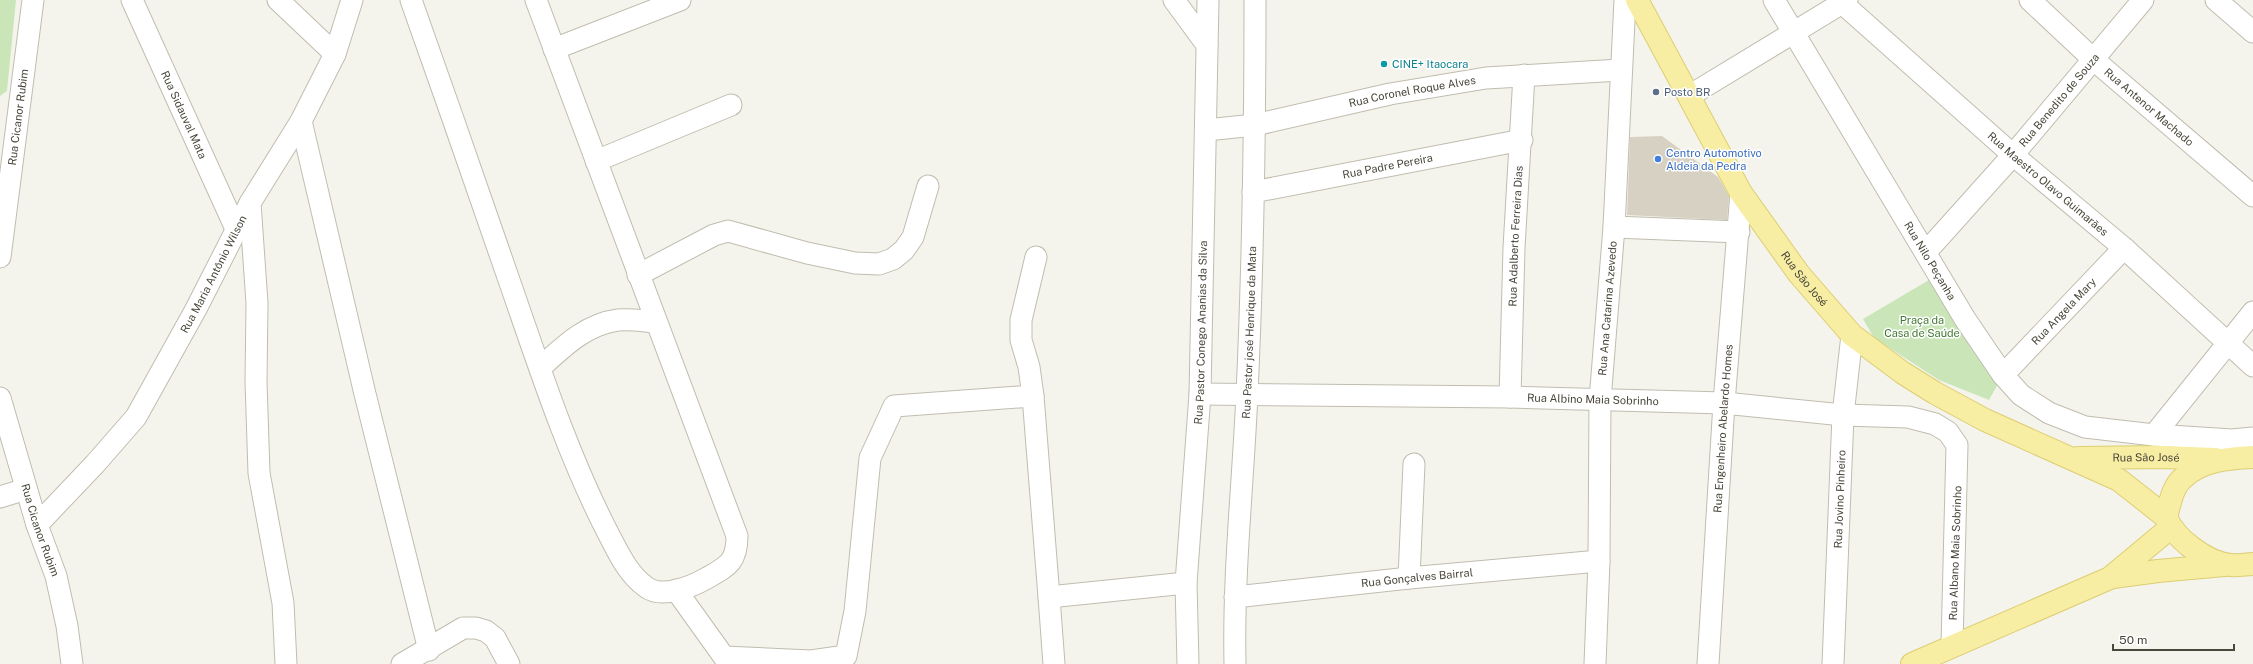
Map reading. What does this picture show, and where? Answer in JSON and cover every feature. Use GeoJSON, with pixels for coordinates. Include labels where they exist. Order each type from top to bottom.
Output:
{"type":"FeatureCollection","features":[{"type":"Feature","properties":{"kind":"main road","name":"Rua São José"},"geometry":{"type":"LineString","coordinates":[[1637,0],[1742,193],[1799,274],[1852,335],[1903,373],[1961,408],[2119,480],[2168,523],[2187,544],[2205,556],[2230,565]]}},
{"type":"Feature","properties":{"kind":"main road","name":"Rua São José"},"geometry":{"type":"LineString","coordinates":[[2072,458],[2162,457],[2220,459],[2253,457]]}},
{"type":"Feature","properties":{"kind":"main road"},"geometry":{"type":"LineString","coordinates":[[2110,578],[2168,523],[2174,491],[2183,477],[2220,459]]}},
{"type":"Feature","properties":{"kind":"main road"},"geometry":{"type":"LineString","coordinates":[[1912,664],[1952,645],[2110,578],[2158,571],[2253,564]]}},
{"type":"Feature","properties":{"kind":"street","name":"Rua Cicanor Rubim"},"geometry":{"type":"LineString","coordinates":[[0,257],[6,150],[33,0]]}},
{"type":"Feature","properties":{"kind":"street","name":"Rua Sidauval Mata"},"geometry":{"type":"LineString","coordinates":[[132,0],[236,229]]}},
{"type":"Feature","properties":{"kind":"street"},"geometry":{"type":"LineString","coordinates":[[278,0],[335,54]]}},
{"type":"Feature","properties":{"kind":"street","name":"Rua Maria Antônio Wilson"},"geometry":{"type":"LineString","coordinates":[[37,525],[95,464],[136,417],[192,316],[250,203],[301,121],[335,54],[352,0]]}},
{"type":"Feature","properties":{"kind":"street"},"geometry":{"type":"LineString","coordinates":[[411,0],[540,368],[587,492],[627,569],[648,589],[659,592],[676,590],[700,582],[724,568],[733,560],[737,549],[737,536],[536,0]]}},
{"type":"Feature","properties":{"kind":"street"},"geometry":{"type":"LineString","coordinates":[[554,49],[680,0]]}},
{"type":"Feature","properties":{"kind":"street"},"geometry":{"type":"LineString","coordinates":[[1174,0],[1207,45]]}},
{"type":"Feature","properties":{"kind":"street","name":"Rua Pastor Conego Ananias da Silva"},"geometry":{"type":"LineString","coordinates":[[1188,664],[1186,583],[1200,394],[1208,0]]}},
{"type":"Feature","properties":{"kind":"street","name":"Rua Pastor josé Henrique da Mata"},"geometry":{"type":"LineString","coordinates":[[1235,664],[1235,597],[1247,393],[1255,125],[1255,0]]}},
{"type":"Feature","properties":{"kind":"street","name":"Rua Ana Catarina Azevedo"},"geometry":{"type":"LineString","coordinates":[[1595,664],[1600,400],[1614,227],[1624,0]]}},
{"type":"Feature","properties":{"kind":"street","name":"Rua Nilo Peçanha"},"geometry":{"type":"LineString","coordinates":[[1774,0],[1792,33],[1926,252],[1965,319],[2003,375],[2021,395],[2049,413],[2085,427],[2154,435],[2232,440],[2253,438]]}},
{"type":"Feature","properties":{"kind":"street","name":"Rua Antenor Machado"},"geometry":{"type":"LineString","coordinates":[[2030,0],[2094,60],[2253,196]]}},
{"type":"Feature","properties":{"kind":"street","name":"Rua Benedito de Souza"},"geometry":{"type":"LineString","coordinates":[[1926,252],[2013,155],[2143,0]]}},
{"type":"Feature","properties":{"kind":"street"},"geometry":{"type":"LineString","coordinates":[[1689,96],[1845,2]]}},
{"type":"Feature","properties":{"kind":"street","name":"Rua Maestro Olavo Guimarães"},"geometry":{"type":"LineString","coordinates":[[1845,2],[2013,155],[2124,248],[2253,366]]}},
{"type":"Feature","properties":{"kind":"street"},"geometry":{"type":"LineString","coordinates":[[2221,2],[2253,32]]}},
{"type":"Feature","properties":{"kind":"street","name":"Rua Coronel Roque Alves"},"geometry":{"type":"LineString","coordinates":[[1206,130],[1255,125],[1390,94],[1486,78],[1620,70]]}},
{"type":"Feature","properties":{"kind":"street","name":"Rua Adalberto Ferreira Dias"},"geometry":{"type":"LineString","coordinates":[[1510,397],[1514,248],[1522,140],[1524,75]]}},
{"type":"Feature","properties":{"kind":"street"},"geometry":{"type":"LineString","coordinates":[[596,161],[731,105]]}},
{"type":"Feature","properties":{"kind":"street"},"geometry":{"type":"LineString","coordinates":[[301,121],[365,394],[429,650]]}},
{"type":"Feature","properties":{"kind":"street","name":"Rua Padre Pereira"},"geometry":{"type":"LineString","coordinates":[[1253,192],[1522,140]]}},
{"type":"Feature","properties":{"kind":"street"},"geometry":{"type":"LineString","coordinates":[[638,275],[714,235],[728,231],[806,253],[855,263],[879,264],[893,259],[904,250],[913,237],[928,186]]}},
{"type":"Feature","properties":{"kind":"street","name":"Rua Engenheiro Abelardo Homes"},"geometry":{"type":"LineString","coordinates":[[1708,664],[1724,403],[1742,193]]}},
{"type":"Feature","properties":{"kind":"street"},"geometry":{"type":"LineString","coordinates":[[250,203],[257,303],[256,382],[259,473],[283,603],[286,664]]}},
{"type":"Feature","properties":{"kind":"street"},"geometry":{"type":"LineString","coordinates":[[1614,227],[1739,232]]}},
{"type":"Feature","properties":{"kind":"street","name":"Rua Angela Mary"},"geometry":{"type":"LineString","coordinates":[[2003,375],[2124,248]]}},
{"type":"Feature","properties":{"kind":"street"},"geometry":{"type":"LineString","coordinates":[[1036,257],[1021,320],[1021,340],[1029,367],[1032,396],[1054,664]]}},
{"type":"Feature","properties":{"kind":"street"},"geometry":{"type":"LineString","coordinates":[[2154,435],[2253,312]]}},
{"type":"Feature","properties":{"kind":"street"},"geometry":{"type":"LineString","coordinates":[[540,368],[566,345],[599,324],[620,320],[656,322]]}},
{"type":"Feature","properties":{"kind":"street","name":"Rua Jovino Pinheiro"},"geometry":{"type":"LineString","coordinates":[[1833,664],[1844,415],[1852,335]]}},
{"type":"Feature","properties":{"kind":"street","name":"Rua Albino Maia Sobrinho"},"geometry":{"type":"LineString","coordinates":[[1200,394],[1247,393],[1510,397],[1724,403],[1844,415],[1908,417],[1935,424],[1948,432],[1958,445],[1958,462]]}},
{"type":"Feature","properties":{"kind":"street"},"geometry":{"type":"LineString","coordinates":[[676,590],[724,657],[811,661],[846,656],[855,611],[870,458],[894,406],[1032,396]]}},
{"type":"Feature","properties":{"kind":"street","name":"Rua Cicanor Rubim"},"geometry":{"type":"LineString","coordinates":[[0,398],[37,525],[56,576],[67,626],[72,664]]}},
{"type":"Feature","properties":{"kind":"street","name":"Rua Albano Maia Sobrinho"},"geometry":{"type":"LineString","coordinates":[[1952,645],[1958,462]]}},
{"type":"Feature","properties":{"kind":"street"},"geometry":{"type":"LineString","coordinates":[[1409,578],[1414,464]]}},
{"type":"Feature","properties":{"kind":"street"},"geometry":{"type":"LineString","coordinates":[[0,497],[26,489]]}},
{"type":"Feature","properties":{"kind":"street","name":"Rua Gonçalves Bairral"},"geometry":{"type":"LineString","coordinates":[[1235,597],[1409,578],[1598,561]]}},
{"type":"Feature","properties":{"kind":"street"},"geometry":{"type":"LineString","coordinates":[[1049,597],[1186,583]]}},
{"type":"Feature","properties":{"kind":"street"},"geometry":{"type":"LineString","coordinates":[[402,664],[429,650],[463,628],[476,628],[486,631],[496,638],[509,664]]}},
{"type":"Feature","properties":{"kind":"green space"},"geometry":{"type":"Polygon","coordinates":[[[0,0],[16,0],[7,91],[0,96],[0,0]]]}},
{"type":"Feature","properties":{"kind":"green space","name":"Praça da Casa de Saúde"},"geometry":{"type":"Polygon","coordinates":[[[1934,277],[1999,382],[1989,400],[1939,380],[1874,338],[1863,319],[1934,277]]]}},
{"type":"Feature","properties":{"kind":"building","name":"Centro Automotivo Aldeia da Pedra"},"geometry":{"type":"Polygon","coordinates":[[[1662,136],[1718,177],[1729,196],[1727,220],[1627,215],[1630,137],[1662,136]]]}},
{"type":"Feature","properties":{"kind":"place","name":"CINE+ Itaocara"},"geometry":{"type":"Point","coordinates":[1384,64]}},
{"type":"Feature","properties":{"kind":"place","name":"Posto BR"},"geometry":{"type":"Point","coordinates":[1656,92]}},
{"type":"Feature","properties":{"kind":"place","name":"Centro Automotivo Aldeia da Pedra"},"geometry":{"type":"Point","coordinates":[1658,159]}}]}
